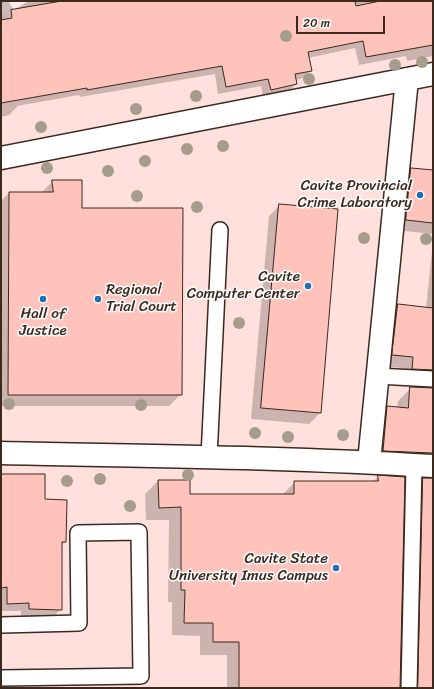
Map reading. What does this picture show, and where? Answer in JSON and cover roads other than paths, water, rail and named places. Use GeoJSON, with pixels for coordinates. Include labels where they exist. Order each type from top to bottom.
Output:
{"type":"FeatureCollection","features":[{"type":"Feature","properties":{"kind":"street"},"geometry":{"type":"LineString","coordinates":[[1,158],[433,74]]}},
{"type":"Feature","properties":{"kind":"street"},"geometry":{"type":"LineString","coordinates":[[369,462],[407,79]]}},
{"type":"Feature","properties":{"kind":"street"},"geometry":{"type":"LineString","coordinates":[[1,453],[209,457],[424,465]]}},
{"type":"Feature","properties":{"kind":"lane"},"geometry":{"type":"LineString","coordinates":[[209,457],[220,230]]}},
{"type":"Feature","properties":{"kind":"lane"},"geometry":{"type":"LineString","coordinates":[[378,376],[433,379]]}},
{"type":"Feature","properties":{"kind":"lane"},"geometry":{"type":"LineString","coordinates":[[409,688],[424,465]]}},
{"type":"Feature","properties":{"kind":"lane"},"geometry":{"type":"LineString","coordinates":[[1,625],[79,623],[78,533],[139,532],[141,676],[1,678]]}},
{"type":"Feature","properties":{"kind":"place","name":"Cavite Provincial Crime Laboratory"},"geometry":{"type":"Point","coordinates":[420,195]}},
{"type":"Feature","properties":{"kind":"place","name":"Cavite Computer Center"},"geometry":{"type":"Point","coordinates":[308,286]}},
{"type":"Feature","properties":{"kind":"place","name":"Hall of Justice"},"geometry":{"type":"Point","coordinates":[43,299]}},
{"type":"Feature","properties":{"kind":"place","name":"Regional Trial Court"},"geometry":{"type":"Point","coordinates":[98,299]}},
{"type":"Feature","properties":{"kind":"place","name":"Cavite State University Imus Campus"},"geometry":{"type":"Point","coordinates":[336,568]}}]}
